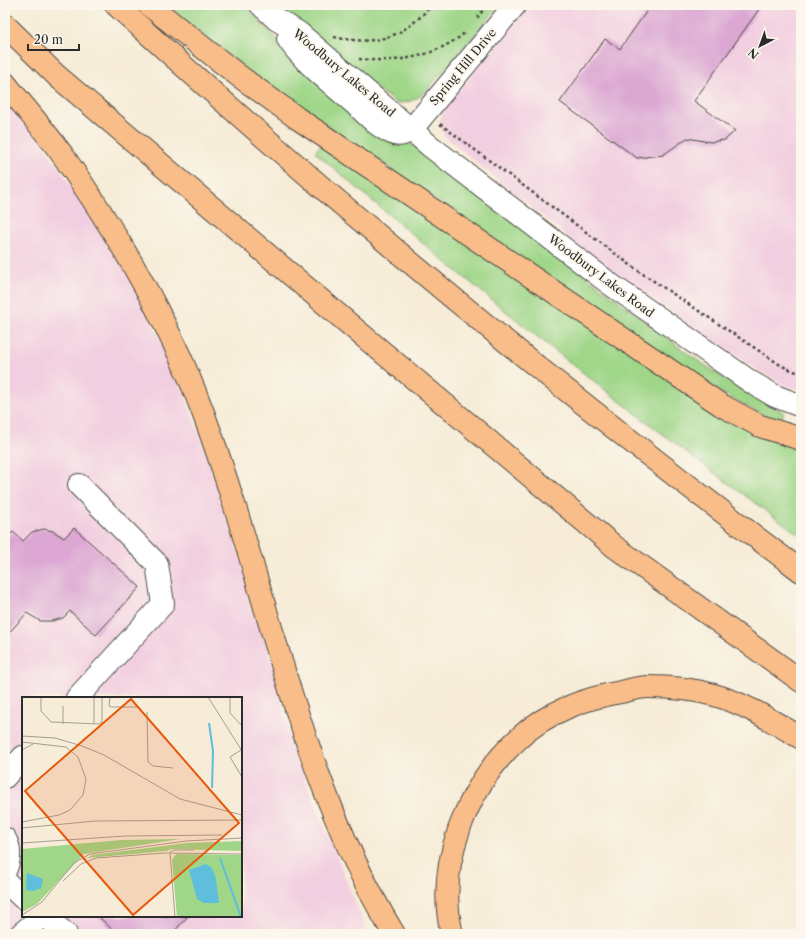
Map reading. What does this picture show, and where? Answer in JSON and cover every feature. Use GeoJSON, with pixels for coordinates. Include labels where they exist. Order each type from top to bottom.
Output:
{"type":"FeatureCollection","features":[{"type":"Feature","properties":{"kind":"highway"},"geometry":{"type":"LineString","coordinates":[[116,5],[274,146],[409,262],[600,417],[801,571]]}},
{"type":"Feature","properties":{"kind":"highway"},"geometry":{"type":"LineString","coordinates":[[149,5],[239,76],[297,118],[721,405],[760,426],[801,439]]}},
{"type":"Feature","properties":{"kind":"highway"},"geometry":{"type":"LineString","coordinates":[[5,25],[63,80],[362,335],[615,547],[801,681]]}},
{"type":"Feature","properties":{"kind":"highway"},"geometry":{"type":"LineString","coordinates":[[5,83],[63,157],[123,246],[164,321],[186,371],[215,449],[303,730],[328,803],[355,864],[394,934]]}},
{"type":"Feature","properties":{"kind":"highway"},"geometry":{"type":"LineString","coordinates":[[752,534],[801,566]]}},
{"type":"Feature","properties":{"kind":"highway"},"geometry":{"type":"LineString","coordinates":[[452,934],[449,923],[448,886],[453,851],[464,816],[479,787],[496,763],[518,738],[547,718],[571,706],[605,695],[647,687],[681,689],[721,698],[747,708],[801,738]]}},
{"type":"Feature","properties":{"kind":"street","name":"Spring Hill Drive"},"geometry":{"type":"LineString","coordinates":[[411,130],[515,5]]}},
{"type":"Feature","properties":{"kind":"street","name":"Woodbury Lakes Road"},"geometry":{"type":"LineString","coordinates":[[269,12],[290,43],[320,74],[381,126],[393,134],[400,135],[406,134],[411,130],[638,305],[751,382],[775,396],[801,406]]}},
{"type":"Feature","properties":{"kind":"street"},"geometry":{"type":"LineString","coordinates":[[78,697],[162,604],[158,564],[79,485]]}},
{"type":"Feature","properties":{"kind":"street"},"geometry":{"type":"LineString","coordinates":[[5,777],[22,758]]}},
{"type":"Feature","properties":{"kind":"street"},"geometry":{"type":"LineString","coordinates":[[5,839],[9,852],[8,863],[5,871]]}},
{"type":"Feature","properties":{"kind":"street"},"geometry":{"type":"LineString","coordinates":[[5,881],[22,897]]}},
{"type":"Feature","properties":{"kind":"street"},"geometry":{"type":"LineString","coordinates":[[22,934],[42,917]]}},
{"type":"Feature","properties":{"kind":"street"},"geometry":{"type":"LineString","coordinates":[[44,917],[66,934]]}},
{"type":"Feature","properties":{"kind":"path"},"geometry":{"type":"LineString","coordinates":[[335,41],[330,36],[357,42],[375,40],[397,34],[417,22],[432,5]]}},
{"type":"Feature","properties":{"kind":"path"},"geometry":{"type":"LineString","coordinates":[[473,23],[488,5]]}},
{"type":"Feature","properties":{"kind":"path"},"geometry":{"type":"LineString","coordinates":[[357,59],[396,61],[421,56],[442,47],[463,34],[468,29]]}},
{"type":"Feature","properties":{"kind":"path"},"geometry":{"type":"LineString","coordinates":[[440,124],[646,277],[782,366],[801,374]]}},
{"type":"Feature","properties":{"kind":"shaded area"},"geometry":{"type":"Polygon","coordinates":[[[531,5],[801,5],[801,391],[778,382],[745,362],[600,263],[443,135],[440,121],[445,106],[531,5]]]}},
{"type":"Feature","properties":{"kind":"shaded area"},"geometry":{"type":"Polygon","coordinates":[[[5,95],[36,133],[119,258],[168,354],[206,453],[265,635],[285,717],[305,779],[368,934],[5,934],[5,95]]]}},
{"type":"Feature","properties":{"kind":"green space"},"geometry":{"type":"Polygon","coordinates":[[[166,5],[244,5],[310,73],[397,144],[413,144],[691,356],[748,394],[784,412],[780,424],[724,394],[421,190],[252,74],[166,5]]]}},
{"type":"Feature","properties":{"kind":"green space"},"geometry":{"type":"Polygon","coordinates":[[[278,5],[500,5],[427,90],[413,100],[396,103],[352,70],[278,5]]]}},
{"type":"Feature","properties":{"kind":"green space"},"geometry":{"type":"Polygon","coordinates":[[[320,145],[801,449],[801,536],[676,444],[493,301],[315,152],[320,145]]]}},
{"type":"Feature","properties":{"kind":"building"},"geometry":{"type":"Polygon","coordinates":[[[651,5],[762,5],[694,101],[735,131],[725,140],[710,142],[687,138],[663,155],[637,158],[560,102],[605,39],[620,49],[651,5]]]}},
{"type":"Feature","properties":{"kind":"building"},"geometry":{"type":"Polygon","coordinates":[[[74,528],[140,587],[96,635],[70,611],[63,618],[52,621],[40,621],[27,613],[5,637],[5,540],[13,532],[23,541],[32,532],[44,529],[53,531],[64,538],[74,528]]]}},
{"type":"Feature","properties":{"kind":"building"},"geometry":{"type":"Polygon","coordinates":[[[99,917],[187,917],[172,934],[117,934],[99,917]]]}}]}
